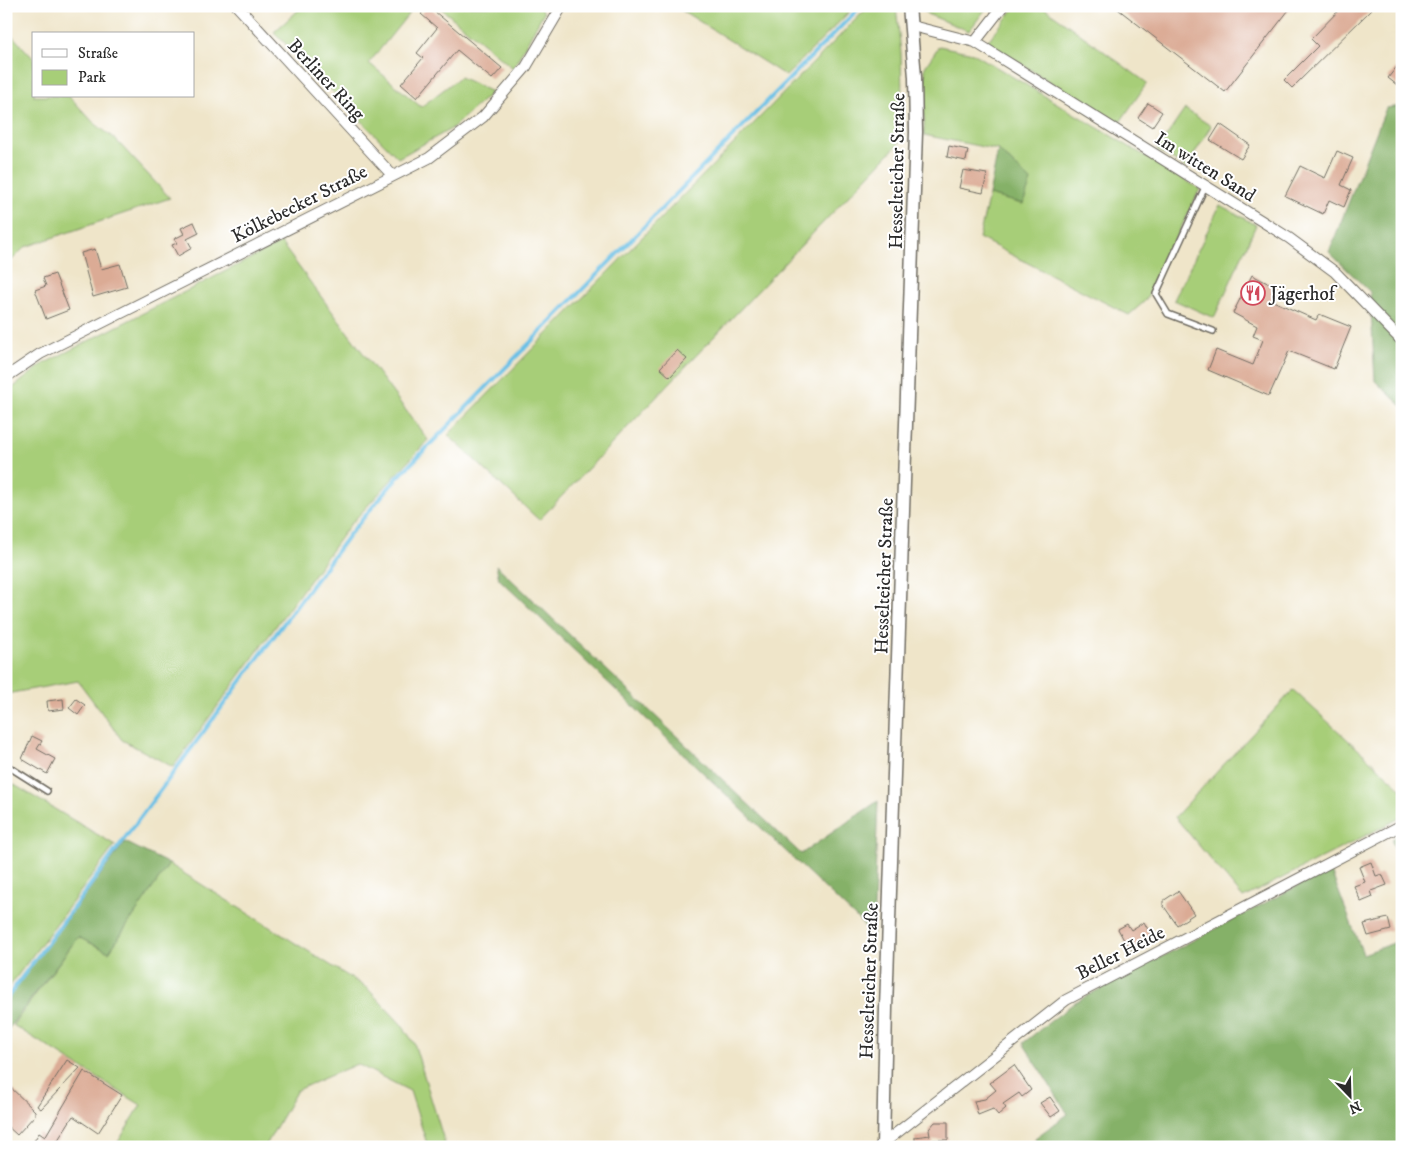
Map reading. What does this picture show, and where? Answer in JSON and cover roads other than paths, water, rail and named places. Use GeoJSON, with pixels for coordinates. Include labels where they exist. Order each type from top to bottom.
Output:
{"type":"FeatureCollection","features":[{"type":"Feature","properties":{"kind":"street","name":"Berliner Ring"},"geometry":{"type":"LineString","coordinates":[[237,6],[392,175]]}},
{"type":"Feature","properties":{"kind":"street","name":"Kölkebecker Straße"},"geometry":{"type":"LineString","coordinates":[[6,377],[40,354],[429,158],[483,117],[526,67],[562,6]]}},
{"type":"Feature","properties":{"kind":"street","name":"Hesselteicher Straße"},"geometry":{"type":"LineString","coordinates":[[882,1145],[914,235],[916,132],[912,26],[909,6]]}},
{"type":"Feature","properties":{"kind":"street"},"geometry":{"type":"LineString","coordinates":[[975,42],[1003,6]]}},
{"type":"Feature","properties":{"kind":"street","name":"Im witten Sand"},"geometry":{"type":"LineString","coordinates":[[912,26],[975,42],[1289,238],[1335,272],[1402,341]]}},
{"type":"Feature","properties":{"kind":"street","name":"Beller Heide"},"geometry":{"type":"LineString","coordinates":[[882,1145],[1066,1000],[1402,825]]}},
{"type":"Feature","properties":{"kind":"lane"},"geometry":{"type":"LineString","coordinates":[[1205,187],[1156,294],[1168,314],[1213,332]]}},
{"type":"Feature","properties":{"kind":"lane"},"geometry":{"type":"LineString","coordinates":[[6,765],[47,791]]}},
{"type":"Feature","properties":{"kind":"waterway"},"geometry":{"type":"LineString","coordinates":[[6,999],[349,535],[397,478],[861,6]]}},
{"type":"Feature","properties":{"kind":"place","name":"Jägerhof"},"geometry":{"type":"Point","coordinates":[1253,293]}}]}
